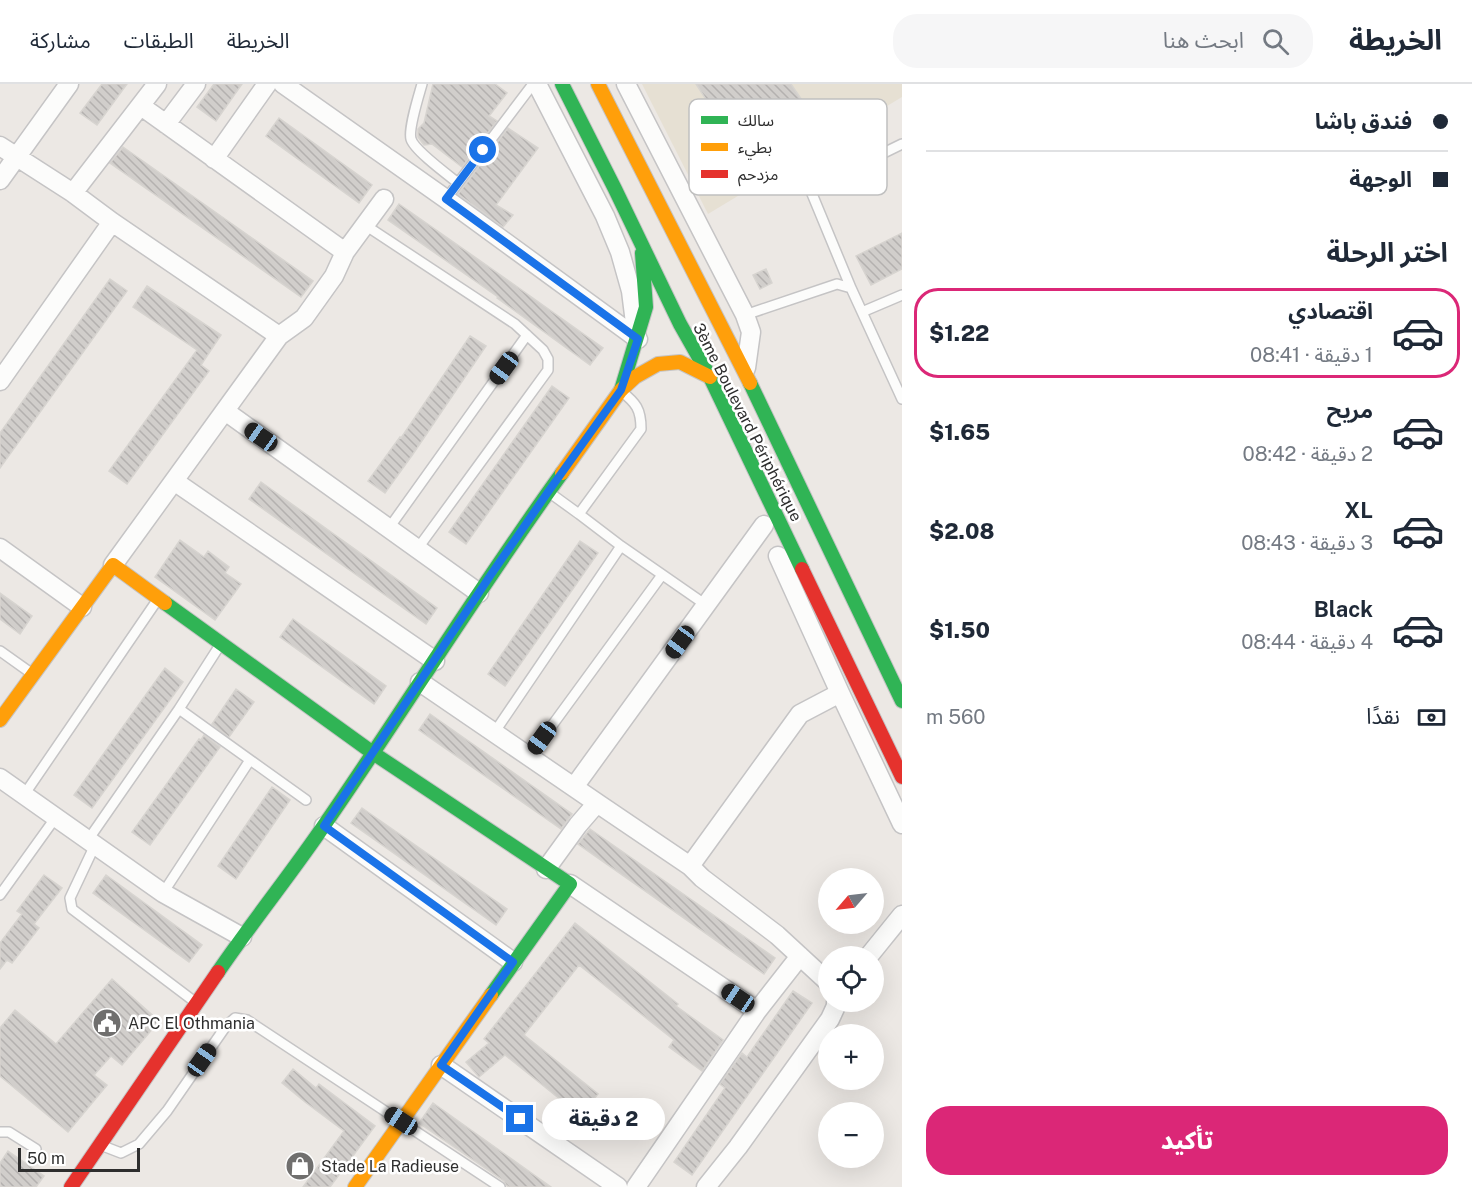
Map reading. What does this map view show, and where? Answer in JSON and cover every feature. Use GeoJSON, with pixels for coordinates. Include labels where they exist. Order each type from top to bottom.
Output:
{"type":"FeatureCollection","features":[{"type":"Feature","properties":{"kind":"main road","name":"3ème Boulevard Périphérique"},"geometry":{"type":"LineString","coordinates":[[562,84],[680,324],[710,377],[902,777]]}},
{"type":"Feature","properties":{"kind":"main road","name":"3ème Boulevard Périphérique"},"geometry":{"type":"LineString","coordinates":[[598,84],[745,372],[900,693]]}},
{"type":"Feature","properties":{"kind":"main road"},"geometry":{"type":"LineString","coordinates":[[621,390],[646,307],[641,243]]}},
{"type":"Feature","properties":{"kind":"main road"},"geometry":{"type":"LineString","coordinates":[[78,1184],[100,1145],[242,937],[324,826],[479,592],[621,390],[635,377],[658,364],[680,362],[710,377]]}},
{"type":"Feature","properties":{"kind":"main road"},"geometry":{"type":"LineString","coordinates":[[0,720],[113,565],[373,753],[570,884],[355,1187]]}},
{"type":"Feature","properties":{"kind":"street"},"geometry":{"type":"LineString","coordinates":[[0,180],[69,84]]}},
{"type":"Feature","properties":{"kind":"street"},"geometry":{"type":"LineString","coordinates":[[73,193],[157,84]]}},
{"type":"Feature","properties":{"kind":"street"},"geometry":{"type":"LineString","coordinates":[[166,124],[196,84]]}},
{"type":"Feature","properties":{"kind":"street"},"geometry":{"type":"LineString","coordinates":[[214,159],[267,84]]}},
{"type":"Feature","properties":{"kind":"street"},"geometry":{"type":"LineString","coordinates":[[283,84],[638,339]]}},
{"type":"Feature","properties":{"kind":"street"},"geometry":{"type":"LineString","coordinates":[[537,84],[605,216],[620,252],[631,291],[638,339]]}},
{"type":"Feature","properties":{"kind":"street"},"geometry":{"type":"LineString","coordinates":[[626,84],[745,315],[751,332],[745,372]]}},
{"type":"Feature","properties":{"kind":"street"},"geometry":{"type":"LineString","coordinates":[[141,106],[345,252]]}},
{"type":"Feature","properties":{"kind":"street"},"geometry":{"type":"LineString","coordinates":[[0,146],[73,193],[279,336]]}},
{"type":"Feature","properties":{"kind":"street"},"geometry":{"type":"LineString","coordinates":[[113,565],[279,336],[304,318],[334,276],[345,252],[384,199]]}},
{"type":"Feature","properties":{"kind":"street"},"geometry":{"type":"LineString","coordinates":[[0,381],[112,222]]}},
{"type":"Feature","properties":{"kind":"street"},"geometry":{"type":"LineString","coordinates":[[225,411],[479,592]]}},
{"type":"Feature","properties":{"kind":"street"},"geometry":{"type":"LineString","coordinates":[[743,447],[750,486],[764,525],[902,824]]}},
{"type":"Feature","properties":{"kind":"street"},"geometry":{"type":"LineString","coordinates":[[174,481],[435,661]]}},
{"type":"Feature","properties":{"kind":"street"},"geometry":{"type":"LineString","coordinates":[[574,787],[764,525]]}},
{"type":"Feature","properties":{"kind":"street"},"geometry":{"type":"LineString","coordinates":[[0,548],[82,607]]}},
{"type":"Feature","properties":{"kind":"street"},"geometry":{"type":"LineString","coordinates":[[420,682],[690,866],[702,878],[777,935],[818,973]]}},
{"type":"Feature","properties":{"kind":"street"},"geometry":{"type":"LineString","coordinates":[[690,866],[800,714],[840,693]]}},
{"type":"Feature","properties":{"kind":"street"},"geometry":{"type":"LineString","coordinates":[[0,778],[164,893],[242,937]]}},
{"type":"Feature","properties":{"kind":"street"},"geometry":{"type":"LineString","coordinates":[[546,869],[597,803]]}},
{"type":"Feature","properties":{"kind":"street"},"geometry":{"type":"LineString","coordinates":[[324,826],[513,962]]}},
{"type":"Feature","properties":{"kind":"street"},"geometry":{"type":"LineString","coordinates":[[570,884],[757,1011]]}},
{"type":"Feature","properties":{"kind":"street"},"geometry":{"type":"LineString","coordinates":[[877,946],[902,915]]}},
{"type":"Feature","properties":{"kind":"street"},"geometry":{"type":"LineString","coordinates":[[636,1187],[757,1011],[800,956]]}},
{"type":"Feature","properties":{"kind":"street"},"geometry":{"type":"LineString","coordinates":[[706,1187],[738,1147],[833,1012]]}},
{"type":"Feature","properties":{"kind":"street"},"geometry":{"type":"LineString","coordinates":[[441,1065],[618,1187]]}},
{"type":"Feature","properties":{"kind":"lane"},"geometry":{"type":"LineString","coordinates":[[422,84],[410,131],[411,140],[416,148],[458,183]]}},
{"type":"Feature","properties":{"kind":"lane"},"geometry":{"type":"LineString","coordinates":[[446,199],[532,84]]}},
{"type":"Feature","properties":{"kind":"lane"},"geometry":{"type":"LineString","coordinates":[[887,151],[902,144]]}},
{"type":"Feature","properties":{"kind":"lane"},"geometry":{"type":"LineString","coordinates":[[812,195],[851,288],[902,399]]}},
{"type":"Feature","properties":{"kind":"lane"},"geometry":{"type":"LineString","coordinates":[[365,225],[515,324],[543,350],[548,359],[548,370],[418,548]]}},
{"type":"Feature","properties":{"kind":"lane"},"geometry":{"type":"LineString","coordinates":[[745,315],[837,284],[851,288]]}},
{"type":"Feature","properties":{"kind":"lane"},"geometry":{"type":"LineString","coordinates":[[862,312],[902,295]]}},
{"type":"Feature","properties":{"kind":"lane"},"geometry":{"type":"LineString","coordinates":[[389,528],[527,335]]}},
{"type":"Feature","properties":{"kind":"lane"},"geometry":{"type":"LineString","coordinates":[[579,514],[641,429],[641,416],[635,402],[621,390]]}},
{"type":"Feature","properties":{"kind":"lane"},"geometry":{"type":"LineString","coordinates":[[548,492],[706,605]]}},
{"type":"Feature","properties":{"kind":"lane"},"geometry":{"type":"LineString","coordinates":[[494,733],[621,546]]}},
{"type":"Feature","properties":{"kind":"lane"},"geometry":{"type":"LineString","coordinates":[[529,757],[662,575]]}},
{"type":"Feature","properties":{"kind":"lane"},"geometry":{"type":"LineString","coordinates":[[24,795],[159,598]]}},
{"type":"Feature","properties":{"kind":"lane"},"geometry":{"type":"LineString","coordinates":[[197,1003],[72,909],[70,898],[92,843],[221,643]]}},
{"type":"Feature","properties":{"kind":"lane"},"geometry":{"type":"LineString","coordinates":[[0,651],[33,674]]}},
{"type":"Feature","properties":{"kind":"lane"},"geometry":{"type":"LineString","coordinates":[[179,710],[306,800]]}},
{"type":"Feature","properties":{"kind":"lane"},"geometry":{"type":"LineString","coordinates":[[164,893],[250,760]]}},
{"type":"Feature","properties":{"kind":"lane"},"geometry":{"type":"LineString","coordinates":[[0,895],[56,817]]}},
{"type":"Feature","properties":{"kind":"lane"},"geometry":{"type":"LineString","coordinates":[[100,1145],[121,1153],[139,1144],[167,1111],[226,1026],[235,1018],[247,1020],[500,1187]]}},
{"type":"Feature","properties":{"kind":"lane"},"geometry":{"type":"LineString","coordinates":[[0,1132],[9,1132],[36,1149]]}},
{"type":"Feature","properties":{"kind":"shaded area"},"geometry":{"type":"Polygon","coordinates":[[[642,84],[902,84],[902,97],[887,106],[887,99],[689,99],[689,177],[642,84]]]}},
{"type":"Feature","properties":{"kind":"shaded area"},"geometry":{"type":"Polygon","coordinates":[[[698,195],[740,195],[708,214],[698,195]]]}},
{"type":"Feature","properties":{"kind":"building"},"geometry":{"type":"Polygon","coordinates":[[[102,84],[127,84],[97,125],[80,113],[102,84]]]}},
{"type":"Feature","properties":{"kind":"building"},"geometry":{"type":"Polygon","coordinates":[[[214,84],[242,84],[216,121],[197,107],[214,84]]]}},
{"type":"Feature","properties":{"kind":"building"},"geometry":{"type":"Polygon","coordinates":[[[433,84],[495,84],[507,93],[489,116],[497,121],[462,167],[432,144],[424,145],[418,137],[418,129],[424,123],[433,84]]]}},
{"type":"Feature","properties":{"kind":"building"},"geometry":{"type":"Polygon","coordinates":[[[696,84],[791,84],[801,99],[706,99],[696,84]]]}},
{"type":"Feature","properties":{"kind":"building"},"geometry":{"type":"Polygon","coordinates":[[[279,118],[372,185],[359,203],[266,136],[279,118]]]}},
{"type":"Feature","properties":{"kind":"building"},"geometry":{"type":"Polygon","coordinates":[[[508,128],[538,148],[496,205],[513,215],[503,227],[458,194],[508,128]]]}},
{"type":"Feature","properties":{"kind":"building"},"geometry":{"type":"Polygon","coordinates":[[[123,147],[313,281],[301,297],[110,163],[123,147]]]}},
{"type":"Feature","properties":{"kind":"building"},"geometry":{"type":"Polygon","coordinates":[[[399,204],[603,348],[590,365],[388,220],[399,204]]]}},
{"type":"Feature","properties":{"kind":"building"},"geometry":{"type":"Polygon","coordinates":[[[902,233],[902,269],[871,285],[856,256],[902,233]]]}},
{"type":"Feature","properties":{"kind":"building"},"geometry":{"type":"Polygon","coordinates":[[[766,269],[772,283],[760,289],[753,275],[766,269]]]}},
{"type":"Feature","properties":{"kind":"building"},"geometry":{"type":"Polygon","coordinates":[[[110,279],[127,291],[0,468],[0,433],[110,279]]]}},
{"type":"Feature","properties":{"kind":"building"},"geometry":{"type":"Polygon","coordinates":[[[147,286],[221,335],[201,365],[209,371],[127,484],[109,471],[197,350],[133,307],[147,286]]]}},
{"type":"Feature","properties":{"kind":"building"},"geometry":{"type":"Polygon","coordinates":[[[470,336],[486,346],[385,493],[368,481],[401,438],[470,336]]]}},
{"type":"Feature","properties":{"kind":"building"},"geometry":{"type":"Polygon","coordinates":[[[552,386],[569,398],[466,544],[449,532],[552,386]]]}},
{"type":"Feature","properties":{"kind":"building"},"geometry":{"type":"Polygon","coordinates":[[[261,482],[437,608],[426,624],[249,499],[261,482]]]}},
{"type":"Feature","properties":{"kind":"building"},"geometry":{"type":"Polygon","coordinates":[[[180,540],[204,557],[208,551],[229,567],[225,573],[241,584],[215,620],[155,577],[180,540]]]}},
{"type":"Feature","properties":{"kind":"building"},"geometry":{"type":"Polygon","coordinates":[[[580,541],[598,553],[505,686],[488,674],[580,541]]]}},
{"type":"Feature","properties":{"kind":"building"},"geometry":{"type":"Polygon","coordinates":[[[0,593],[32,616],[20,634],[0,619],[0,593]]]}},
{"type":"Feature","properties":{"kind":"building"},"geometry":{"type":"Polygon","coordinates":[[[293,619],[386,686],[374,704],[280,637],[293,619]]]}},
{"type":"Feature","properties":{"kind":"building"},"geometry":{"type":"Polygon","coordinates":[[[165,668],[183,682],[92,808],[74,795],[165,668]]]}},
{"type":"Feature","properties":{"kind":"building"},"geometry":{"type":"Polygon","coordinates":[[[236,689],[254,702],[229,737],[212,724],[236,689]]]}},
{"type":"Feature","properties":{"kind":"building"},"geometry":{"type":"Polygon","coordinates":[[[430,714],[572,814],[561,829],[419,730],[430,714]]]}},
{"type":"Feature","properties":{"kind":"building"},"geometry":{"type":"Polygon","coordinates":[[[204,735],[220,747],[150,845],[132,832],[204,735]]]}},
{"type":"Feature","properties":{"kind":"building"},"geometry":{"type":"Polygon","coordinates":[[[272,787],[290,800],[236,879],[218,866],[272,787]]]}},
{"type":"Feature","properties":{"kind":"building"},"geometry":{"type":"Polygon","coordinates":[[[362,808],[507,909],[496,925],[351,823],[362,808]]]}},
{"type":"Feature","properties":{"kind":"building"},"geometry":{"type":"Polygon","coordinates":[[[590,829],[775,958],[764,974],[578,844],[590,829]]]}},
{"type":"Feature","properties":{"kind":"building"},"geometry":{"type":"Polygon","coordinates":[[[44,875],[62,888],[34,924],[39,928],[12,963],[7,960],[0,969],[0,943],[22,914],[17,911],[44,875]]]}},
{"type":"Feature","properties":{"kind":"building"},"geometry":{"type":"Polygon","coordinates":[[[106,875],[202,945],[189,962],[93,893],[106,875]]]}},
{"type":"Feature","properties":{"kind":"building"},"geometry":{"type":"Polygon","coordinates":[[[575,923],[678,1004],[676,1006],[723,1040],[702,1071],[669,1047],[674,1040],[579,965],[524,1035],[598,1094],[581,1116],[505,1055],[479,1077],[466,1062],[489,1043],[484,1039],[575,923]]]}},
{"type":"Feature","properties":{"kind":"building"},"geometry":{"type":"Polygon","coordinates":[[[112,979],[159,1021],[122,1065],[111,1056],[94,1075],[107,1085],[68,1132],[0,1076],[0,1028],[15,1010],[56,1044],[112,979]]]}},
{"type":"Feature","properties":{"kind":"building"},"geometry":{"type":"Polygon","coordinates":[[[793,991],[812,1003],[692,1175],[674,1162],[725,1088],[720,1084],[742,1053],[747,1057],[793,991]]]}},
{"type":"Feature","properties":{"kind":"building"},"geometry":{"type":"Polygon","coordinates":[[[293,1069],[316,1088],[319,1084],[375,1126],[330,1187],[303,1187],[344,1131],[282,1083],[293,1069]]]}},
{"type":"Feature","properties":{"kind":"building"},"geometry":{"type":"Polygon","coordinates":[[[433,1103],[551,1187],[509,1187],[506,1185],[504,1181],[419,1123],[433,1103]]]}},
{"type":"Feature","properties":{"kind":"building"},"geometry":{"type":"Polygon","coordinates":[[[8,1151],[44,1176],[36,1187],[0,1187],[0,1163],[8,1151]]]}},
{"type":"Feature","properties":{"kind":"traffic: fast"},"geometry":{"type":"LineString","coordinates":[[562,84],[680,324],[710,377],[802,569]]}},
{"type":"Feature","properties":{"kind":"traffic: fast"},"geometry":{"type":"LineString","coordinates":[[621,390],[646,307],[642,253]]}},
{"type":"Feature","properties":{"kind":"traffic: fast"},"geometry":{"type":"LineString","coordinates":[[750,383],[902,701]]}},
{"type":"Feature","properties":{"kind":"traffic: fast"},"geometry":{"type":"LineString","coordinates":[[218,972],[325,824],[501,560],[562,473]]}},
{"type":"Feature","properties":{"kind":"traffic: fast"},"geometry":{"type":"LineString","coordinates":[[165,603],[373,753],[570,884],[491,995]]}},
{"type":"Feature","properties":{"kind":"traffic: slow"},"geometry":{"type":"LineString","coordinates":[[598,84],[750,383]]}},
{"type":"Feature","properties":{"kind":"traffic: slow"},"geometry":{"type":"LineString","coordinates":[[562,473],[621,390],[635,377],[658,364],[680,362],[710,377]]}},
{"type":"Feature","properties":{"kind":"traffic: slow"},"geometry":{"type":"LineString","coordinates":[[0,720],[113,565],[165,603]]}},
{"type":"Feature","properties":{"kind":"traffic: slow"},"geometry":{"type":"LineString","coordinates":[[355,1187],[491,995]]}},
{"type":"Feature","properties":{"kind":"traffic: jam"},"geometry":{"type":"LineString","coordinates":[[802,569],[902,777]]}},
{"type":"Feature","properties":{"kind":"traffic: jam"},"geometry":{"type":"LineString","coordinates":[[71,1187],[218,972]]}},
{"type":"Feature","properties":{"kind":"place","name":"APC El Othmania"},"geometry":{"type":"Point","coordinates":[107,1023]}},
{"type":"Feature","properties":{"kind":"place","name":"Stade La Radieuse"},"geometry":{"type":"Point","coordinates":[300,1166]}},
{"type":"Feature","properties":{"kind":"route"},"geometry":{"type":"LineString","coordinates":[[483,150],[446,199],[638,339],[621,390],[490,576],[324,826],[513,962],[441,1065],[520,1119]]}}]}
